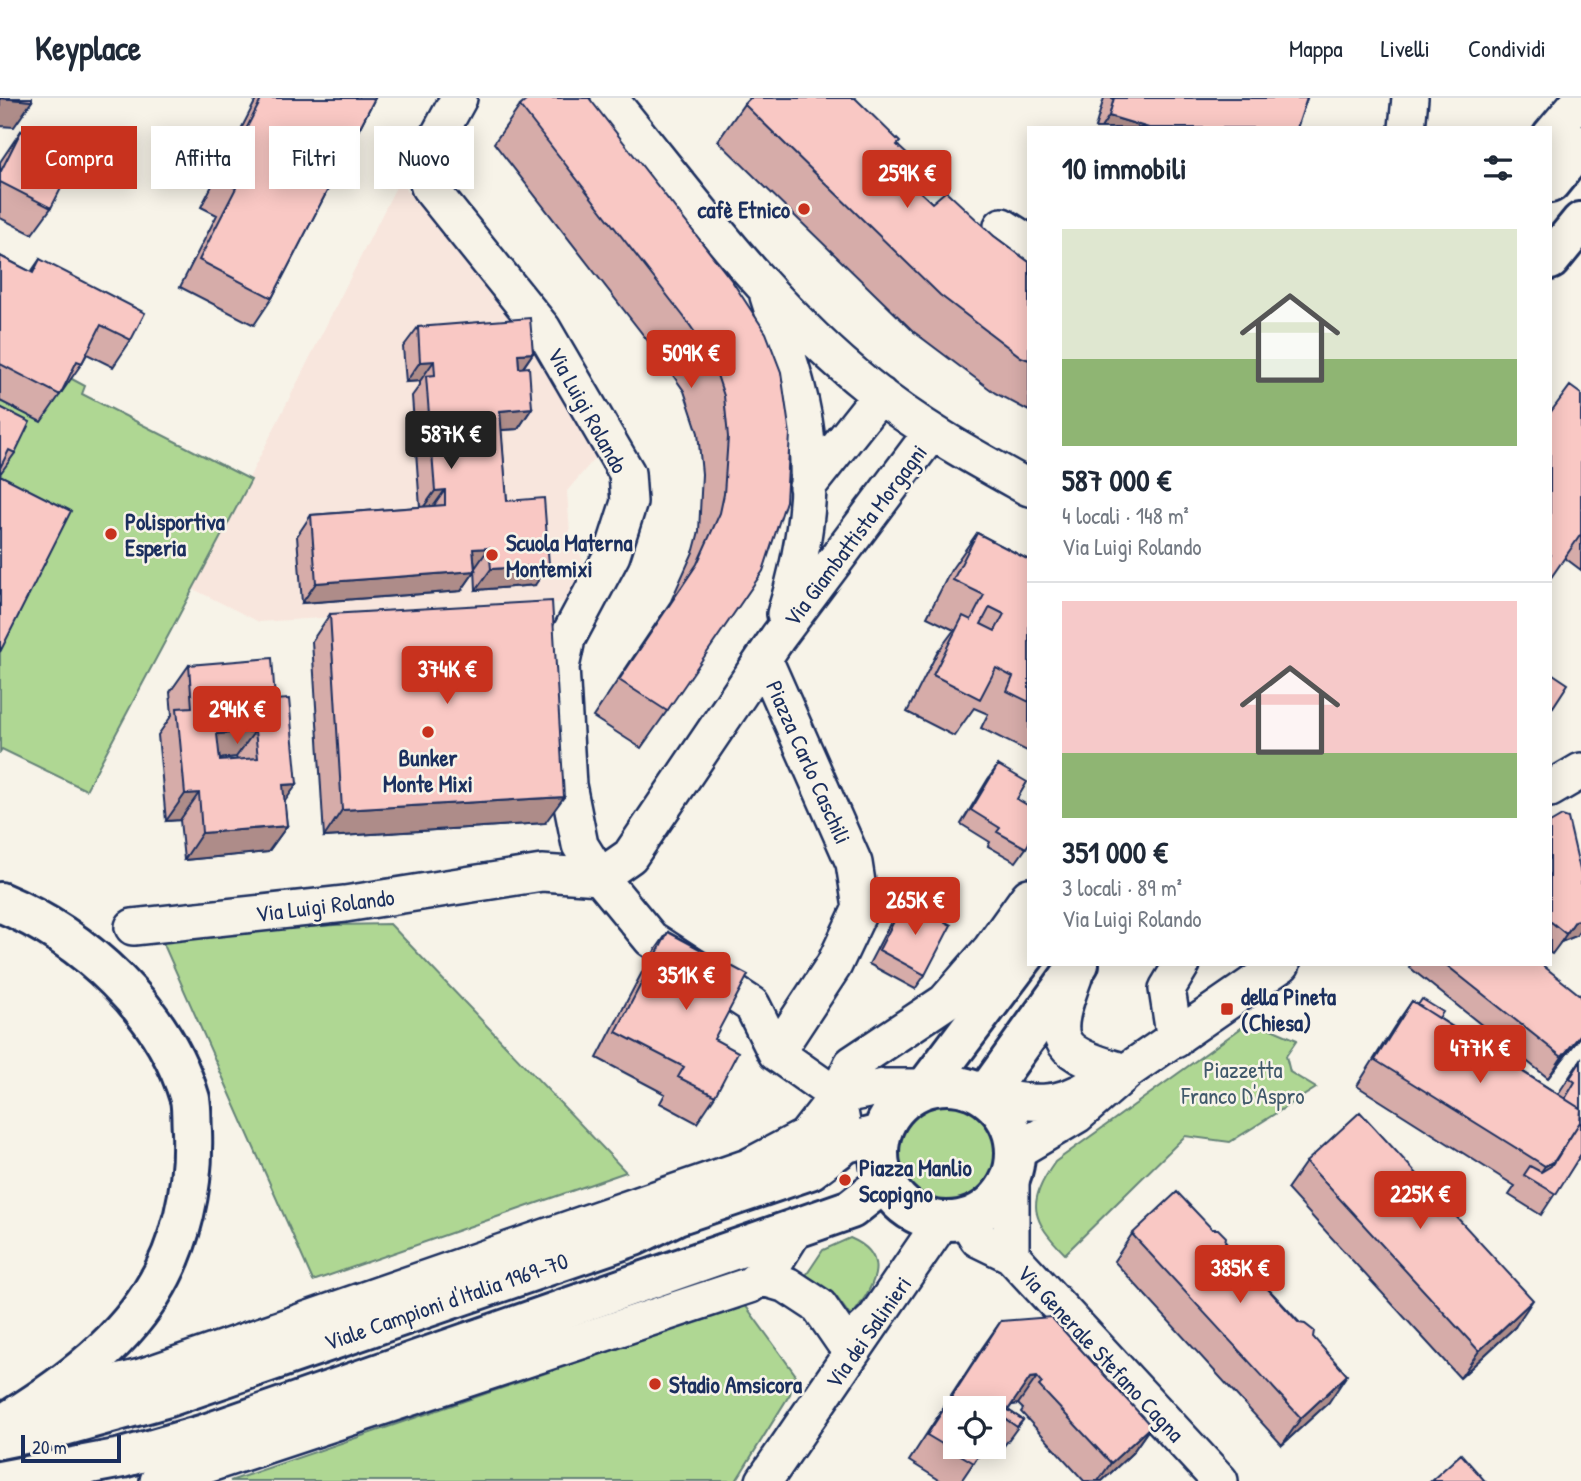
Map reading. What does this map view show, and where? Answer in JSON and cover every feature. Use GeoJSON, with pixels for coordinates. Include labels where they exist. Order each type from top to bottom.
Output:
{"type":"FeatureCollection","features":[{"type":"Feature","properties":{"kind":"main road"},"geometry":{"type":"LineString","coordinates":[[1552,181],[1581,145]]}},
{"type":"Feature","properties":{"kind":"main road"},"geometry":{"type":"LineString","coordinates":[[1552,258],[1581,222]]}},
{"type":"Feature","properties":{"kind":"main road"},"geometry":{"type":"LineString","coordinates":[[0,902],[25,912],[120,982],[152,1022],[172,1056],[190,1101],[194,1172],[180,1233],[151,1294],[104,1350],[38,1402],[0,1426]]}},
{"type":"Feature","properties":{"kind":"main road"},"geometry":{"type":"LineString","coordinates":[[926,1087],[1027,953]]}},
{"type":"Feature","properties":{"kind":"main road"},"geometry":{"type":"LineString","coordinates":[[985,1095],[1077,966]]}},
{"type":"Feature","properties":{"kind":"main road"},"geometry":{"type":"LineString","coordinates":[[949,1084],[985,1095],[1001,1110],[1010,1125],[1014,1164],[997,1199],[944,1231],[897,1201],[884,1183],[878,1156],[863,1139],[905,1098],[926,1087],[949,1084]]}},
{"type":"Feature","properties":{"kind":"main road","name":"Viale Campioni d'Italia 1969-70"},"geometry":{"type":"LineString","coordinates":[[0,1439],[64,1426],[165,1398],[621,1241],[677,1215],[810,1170],[863,1139]]}},
{"type":"Feature","properties":{"kind":"main road","name":"Viale Campioni d'Italia 1969-70"},"geometry":{"type":"LineString","coordinates":[[0,1481],[122,1458],[205,1434],[851,1209],[884,1183]]}},
{"type":"Feature","properties":{"kind":"street","name":"Via Luigi Rolando"},"geometry":{"type":"LineString","coordinates":[[459,98],[423,164],[429,187],[543,329],[627,473],[629,502],[612,555],[568,639],[561,667],[568,785],[580,845],[600,877],[651,939],[752,1005],[776,1053],[837,1096]]}},
{"type":"Feature","properties":{"kind":"street"},"geometry":{"type":"LineString","coordinates":[[609,98],[766,290],[816,340],[880,396],[931,433],[1027,487]]}},
{"type":"Feature","properties":{"kind":"street"},"geometry":{"type":"LineString","coordinates":[[1406,126],[1410,98]]}},
{"type":"Feature","properties":{"kind":"street"},"geometry":{"type":"LineString","coordinates":[[1552,134],[1581,99]]}},
{"type":"Feature","properties":{"kind":"street","name":"Via Giambattista Morgagni"},"geometry":{"type":"LineString","coordinates":[[766,290],[793,376],[807,444],[807,515],[796,577],[771,648]]}},
{"type":"Feature","properties":{"kind":"street"},"geometry":{"type":"LineString","coordinates":[[807,487],[880,396]]}},
{"type":"Feature","properties":{"kind":"street","name":"Via Giambattista Morgagni"},"geometry":{"type":"LineString","coordinates":[[600,877],[630,856],[771,648],[931,433]]}},
{"type":"Feature","properties":{"kind":"street","name":"Piazza Carlo Caschili"},"geometry":{"type":"LineString","coordinates":[[771,648],[854,863],[861,908],[834,964],[776,1053]]}},
{"type":"Feature","properties":{"kind":"street"},"geometry":{"type":"LineString","coordinates":[[1552,788],[1581,771]]}},
{"type":"Feature","properties":{"kind":"street","name":"Via Luigi Rolando"},"geometry":{"type":"LineString","coordinates":[[133,927],[345,904],[542,873],[600,877]]}},
{"type":"Feature","properties":{"kind":"street"},"geometry":{"type":"LineString","coordinates":[[0,1409],[141,1377],[748,1167],[805,1137],[837,1096],[852,1064],[945,1002],[991,949],[1027,899]]}},
{"type":"Feature","properties":{"kind":"street"},"geometry":{"type":"LineString","coordinates":[[1078,966],[1060,1019],[1061,1038],[1067,1050],[1076,1055],[1123,1069]]}},
{"type":"Feature","properties":{"kind":"street"},"geometry":{"type":"LineString","coordinates":[[1175,1040],[1167,989],[1181,966]]}},
{"type":"Feature","properties":{"kind":"street"},"geometry":{"type":"LineString","coordinates":[[985,1095],[1055,1103],[1076,1096],[1175,1040],[1279,966]]}},
{"type":"Feature","properties":{"kind":"street"},"geometry":{"type":"LineString","coordinates":[[1014,1164],[1077,1115],[1123,1069]]}},
{"type":"Feature","properties":{"kind":"street"},"geometry":{"type":"LineString","coordinates":[[837,1096],[884,1087],[926,1087]]}},
{"type":"Feature","properties":{"kind":"street"},"geometry":{"type":"LineString","coordinates":[[837,1096],[863,1139]]}},
{"type":"Feature","properties":{"kind":"street","name":"Via Generale Stefano Cagna"},"geometry":{"type":"LineString","coordinates":[[1011,1255],[1014,1164]]}},
{"type":"Feature","properties":{"kind":"street"},"geometry":{"type":"LineString","coordinates":[[158,1481],[738,1289],[760,1277],[785,1250],[796,1228]]}},
{"type":"Feature","properties":{"kind":"street","name":"Via Generale Stefano Cagna"},"geometry":{"type":"LineString","coordinates":[[944,1231],[978,1239],[1011,1255],[1220,1481]]}},
{"type":"Feature","properties":{"kind":"street","name":"Via dei Salinieri"},"geometry":{"type":"LineString","coordinates":[[764,1481],[880,1315],[944,1231]]}},
{"type":"Feature","properties":{"kind":"street"},"geometry":{"type":"LineString","coordinates":[[760,1277],[787,1285],[818,1306],[843,1341],[857,1336],[880,1315]]}},
{"type":"Feature","properties":{"kind":"shaded area"},"geometry":{"type":"Polygon","coordinates":[[[395,189],[406,189],[508,311],[569,408],[595,458],[567,491],[570,534],[587,568],[570,602],[259,622],[193,589],[395,189]]]}},
{"type":"Feature","properties":{"kind":"green space","name":"Polisportiva Esperia"},"geometry":{"type":"Polygon","coordinates":[[[70,378],[85,386],[82,394],[251,480],[86,790],[2,749],[0,752],[0,401],[41,421],[70,378]]]}},
{"type":"Feature","properties":{"kind":"green space"},"geometry":{"type":"Polygon","coordinates":[[[390,924],[626,1172],[313,1281],[161,938],[335,925],[390,924]]]}},
{"type":"Feature","properties":{"kind":"green space","name":"Piazzetta Franco D'Aspro"},"geometry":{"type":"Polygon","coordinates":[[[1244,1026],[1269,1028],[1297,1040],[1286,1056],[1290,1072],[1316,1088],[1230,1142],[1185,1136],[1065,1254],[1045,1231],[1036,1211],[1040,1189],[1055,1162],[1244,1026]]]}},
{"type":"Feature","properties":{"kind":"green space"},"geometry":{"type":"Polygon","coordinates":[[[946,1098],[967,1102],[985,1114],[997,1132],[1001,1153],[997,1174],[985,1192],[967,1204],[946,1208],[925,1204],[907,1192],[895,1174],[891,1153],[895,1132],[907,1114],[925,1102],[946,1098]]]}},
{"type":"Feature","properties":{"kind":"green space"},"geometry":{"type":"Polygon","coordinates":[[[850,1238],[864,1246],[872,1255],[875,1264],[871,1285],[851,1317],[835,1295],[805,1277],[823,1250],[850,1238]]]}},
{"type":"Feature","properties":{"kind":"green space","name":"Stadio Amsicora"},"geometry":{"type":"Polygon","coordinates":[[[745,1305],[795,1374],[790,1394],[736,1481],[230,1481],[745,1305]]]}},
{"type":"Feature","properties":{"kind":"building"},"geometry":{"type":"Polygon","coordinates":[[[0,98],[32,98],[32,101],[0,98]]]}},
{"type":"Feature","properties":{"kind":"building"},"geometry":{"type":"Polygon","coordinates":[[[262,98],[375,98],[360,127],[269,126],[269,189],[328,189],[272,298],[199,260],[235,189],[255,189],[255,126],[248,126],[262,98]]]}},
{"type":"Feature","properties":{"kind":"building"},"geometry":{"type":"Polygon","coordinates":[[[529,98],[589,98],[732,281],[766,333],[781,372],[790,434],[786,501],[763,571],[667,711],[619,680],[697,564],[720,513],[728,437],[724,396],[710,354],[684,317],[520,106],[529,98]]]}},
{"type":"Feature","properties":{"kind":"building"},"geometry":{"type":"Polygon","coordinates":[[[750,98],[855,98],[900,142],[897,145],[929,175],[915,187],[932,203],[946,191],[994,236],[1027,261],[1027,359],[940,295],[744,104],[750,98]]]}},
{"type":"Feature","properties":{"kind":"building"},"geometry":{"type":"Polygon","coordinates":[[[1114,98],[1307,98],[1298,126],[1142,126],[1109,116],[1114,98]]]}},
{"type":"Feature","properties":{"kind":"building"},"geometry":{"type":"Polygon","coordinates":[[[21,131],[21,189],[61,189],[51,208],[0,182],[0,173],[21,131]]]}},
{"type":"Feature","properties":{"kind":"building"},"geometry":{"type":"Polygon","coordinates":[[[0,256],[33,273],[40,259],[145,313],[131,340],[101,325],[82,363],[77,361],[60,395],[0,364],[0,256]]]}},
{"type":"Feature","properties":{"kind":"building"},"geometry":{"type":"Polygon","coordinates":[[[530,318],[533,353],[518,354],[519,368],[529,367],[532,408],[500,411],[507,501],[544,498],[549,565],[491,569],[489,548],[473,549],[475,571],[316,583],[311,515],[445,505],[445,490],[435,491],[426,376],[435,375],[434,361],[420,362],[418,327],[530,318]]]}},
{"type":"Feature","properties":{"kind":"building"},"geometry":{"type":"Polygon","coordinates":[[[1570,386],[1581,394],[1581,534],[1552,576],[1552,410],[1570,386]]]}},
{"type":"Feature","properties":{"kind":"building"},"geometry":{"type":"Polygon","coordinates":[[[0,407],[30,422],[15,453],[9,450],[0,468],[0,407]]]}},
{"type":"Feature","properties":{"kind":"building"},"geometry":{"type":"Polygon","coordinates":[[[0,475],[71,511],[0,652],[0,475]]]}},
{"type":"Feature","properties":{"kind":"building"},"geometry":{"type":"Polygon","coordinates":[[[977,533],[1027,559],[1027,701],[1007,691],[1013,677],[996,668],[980,699],[933,675],[963,616],[971,620],[984,595],[953,580],[977,533]],[[990,607],[981,624],[995,631],[1004,614],[990,607]]]}},
{"type":"Feature","properties":{"kind":"building","name":"Bunker Monte Mixi"},"geometry":{"type":"Polygon","coordinates":[[[552,601],[564,797],[342,810],[330,614],[552,601]]]}},
{"type":"Feature","properties":{"kind":"building"},"geometry":{"type":"Polygon","coordinates":[[[272,658],[275,700],[289,699],[297,784],[283,785],[287,826],[202,833],[199,793],[185,794],[177,708],[192,707],[189,665],[272,658]],[[255,731],[217,734],[220,761],[258,758],[255,731]]]}},
{"type":"Feature","properties":{"kind":"building"},"geometry":{"type":"Polygon","coordinates":[[[1552,673],[1568,684],[1552,706],[1552,673]]]}},
{"type":"Feature","properties":{"kind":"building"},"geometry":{"type":"Polygon","coordinates":[[[998,765],[1027,782],[1017,799],[1027,805],[1026,848],[997,832],[1000,828],[971,810],[998,765]]]}},
{"type":"Feature","properties":{"kind":"building"},"geometry":{"type":"Polygon","coordinates":[[[1562,816],[1568,818],[1581,874],[1581,919],[1575,921],[1566,934],[1552,923],[1552,822],[1562,816]]]}},
{"type":"Feature","properties":{"kind":"building"},"geometry":{"type":"Polygon","coordinates":[[[905,900],[951,925],[925,975],[879,950],[905,900]]]}},
{"type":"Feature","properties":{"kind":"building"},"geometry":{"type":"Polygon","coordinates":[[[668,932],[748,975],[714,1039],[738,1052],[715,1096],[678,1077],[684,1067],[616,1032],[668,932]]]}},
{"type":"Feature","properties":{"kind":"building"},"geometry":{"type":"Polygon","coordinates":[[[1448,966],[1544,966],[1581,996],[1581,1034],[1562,1057],[1448,966]]]}},
{"type":"Feature","properties":{"kind":"building"},"geometry":{"type":"Polygon","coordinates":[[[1422,999],[1443,1012],[1439,1018],[1418,1005],[1422,999]]]}},
{"type":"Feature","properties":{"kind":"building"},"geometry":{"type":"Polygon","coordinates":[[[1412,1001],[1581,1109],[1580,1122],[1556,1160],[1545,1166],[1375,1060],[1412,1001]]]}},
{"type":"Feature","properties":{"kind":"building"},"geometry":{"type":"Polygon","coordinates":[[[1581,1061],[1581,1109],[1565,1099],[1575,1082],[1570,1078],[1581,1061]]]}},
{"type":"Feature","properties":{"kind":"building"},"geometry":{"type":"Polygon","coordinates":[[[1360,1112],[1533,1300],[1479,1351],[1306,1162],[1360,1112]]]}},
{"type":"Feature","properties":{"kind":"building"},"geometry":{"type":"Polygon","coordinates":[[[1581,1117],[1581,1154],[1556,1194],[1524,1175],[1530,1166],[1541,1172],[1551,1166],[1581,1117]]]}},
{"type":"Feature","properties":{"kind":"building"},"geometry":{"type":"Polygon","coordinates":[[[1177,1192],[1212,1229],[1218,1229],[1226,1237],[1225,1242],[1299,1323],[1314,1331],[1313,1337],[1347,1375],[1301,1418],[1132,1234],[1177,1192]]]}},
{"type":"Feature","properties":{"kind":"building"},"geometry":{"type":"Polygon","coordinates":[[[1051,1317],[1151,1426],[1111,1463],[1039,1386],[1042,1383],[1037,1377],[1030,1378],[1008,1410],[1023,1420],[1017,1427],[1006,1419],[1006,1396],[952,1396],[1001,1321],[1051,1317]]]}},
{"type":"Feature","properties":{"kind":"building"},"geometry":{"type":"Polygon","coordinates":[[[943,1410],[943,1445],[927,1435],[943,1410]]]}},
{"type":"Feature","properties":{"kind":"building"},"geometry":{"type":"Polygon","coordinates":[[[1461,1454],[1485,1481],[1431,1481],[1461,1454]]]}},
{"type":"Feature","properties":{"kind":"place","name":"cafè Etnico"},"geometry":{"type":"Point","coordinates":[804,209]}},
{"type":"Feature","properties":{"kind":"place","name":"Polisportiva Esperia"},"geometry":{"type":"Point","coordinates":[111,534]}},
{"type":"Feature","properties":{"kind":"place","name":"Scuola Materna Montemixi"},"geometry":{"type":"Point","coordinates":[492,555]}},
{"type":"Feature","properties":{"kind":"place","name":"Bunker Monte Mixi"},"geometry":{"type":"Point","coordinates":[428,732]}},
{"type":"Feature","properties":{"kind":"place","name":"della Pineta (Chiesa)"},"geometry":{"type":"Point","coordinates":[1227,1009]}},
{"type":"Feature","properties":{"kind":"place","name":"Piazza Manlio Scopigno"},"geometry":{"type":"Point","coordinates":[845,1180]}},
{"type":"Feature","properties":{"kind":"place","name":"Stadio Amsicora"},"geometry":{"type":"Point","coordinates":[655,1384]}}]}
